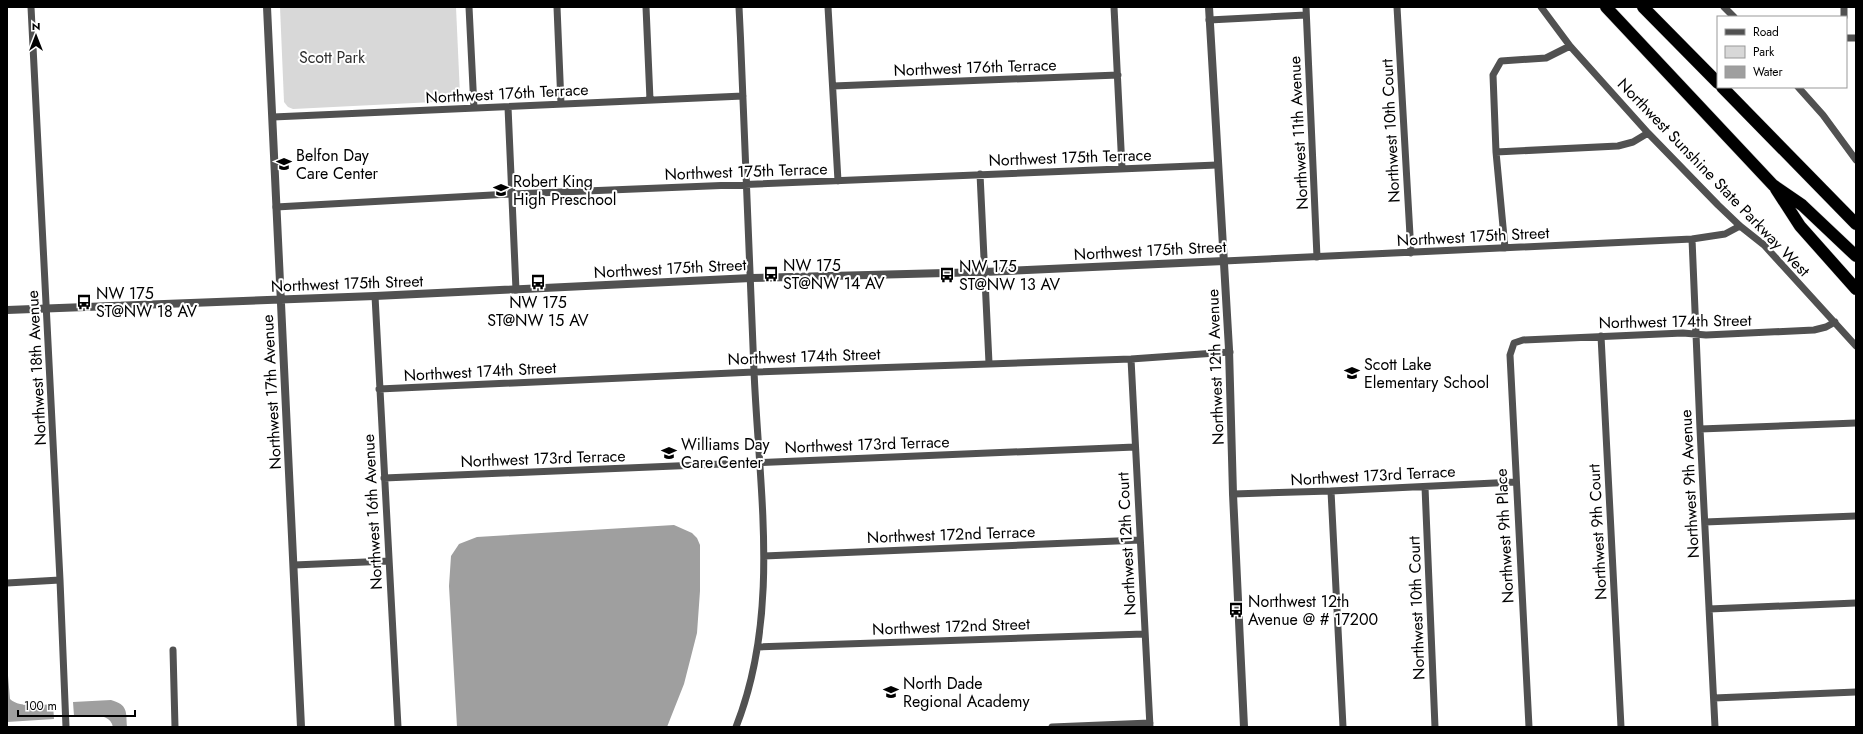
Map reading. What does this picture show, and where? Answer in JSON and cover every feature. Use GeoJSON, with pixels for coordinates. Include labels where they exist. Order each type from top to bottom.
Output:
{"type":"FeatureCollection","features":[{"type":"Feature","properties":{"kind":"highway"},"geometry":{"type":"LineString","coordinates":[[1606,7],[1773,185],[1800,226],[1856,289]]}},
{"type":"Feature","properties":{"kind":"highway"},"geometry":{"type":"LineString","coordinates":[[1643,7],[1717,82]]}},
{"type":"Feature","properties":{"kind":"highway"},"geometry":{"type":"LineString","coordinates":[[1723,88],[1855,223]]}},
{"type":"Feature","properties":{"kind":"highway"},"geometry":{"type":"LineString","coordinates":[[1773,185],[1802,204],[1856,256]]}},
{"type":"Feature","properties":{"kind":"street","name":"Northwest 18th Avenue"},"geometry":{"type":"LineString","coordinates":[[31,7],[47,308],[66,727]]}},
{"type":"Feature","properties":{"kind":"street","name":"Northwest 17th Avenue"},"geometry":{"type":"LineString","coordinates":[[267,7],[301,727]]}},
{"type":"Feature","properties":{"kind":"street"},"geometry":{"type":"LineString","coordinates":[[469,7],[474,108]]}},
{"type":"Feature","properties":{"kind":"street"},"geometry":{"type":"LineString","coordinates":[[557,7],[561,104]]}},
{"type":"Feature","properties":{"kind":"street"},"geometry":{"type":"LineString","coordinates":[[646,7],[650,100]]}},
{"type":"Feature","properties":{"kind":"street"},"geometry":{"type":"LineString","coordinates":[[736,727],[750,681],[758,647],[762,617],[764,556],[754,372],[739,7]]}},
{"type":"Feature","properties":{"kind":"street"},"geometry":{"type":"LineString","coordinates":[[828,7],[838,181]]}},
{"type":"Feature","properties":{"kind":"street"},"geometry":{"type":"LineString","coordinates":[[1114,7],[1122,169]]}},
{"type":"Feature","properties":{"kind":"street","name":"Northwest 12th Avenue"},"geometry":{"type":"LineString","coordinates":[[1208,7],[1230,352],[1233,494],[1244,727]]}},
{"type":"Feature","properties":{"kind":"street","name":"Northwest 11th Avenue"},"geometry":{"type":"LineString","coordinates":[[1306,7],[1317,257]]}},
{"type":"Feature","properties":{"kind":"street","name":"Northwest 10th Court"},"geometry":{"type":"LineString","coordinates":[[1397,7],[1411,253]]}},
{"type":"Feature","properties":{"kind":"street","name":"Northwest Sunshine State Parkway West"},"geometry":{"type":"LineString","coordinates":[[1541,7],[1570,46],[1648,133],[1740,226],[1764,245],[1856,346]]}},
{"type":"Feature","properties":{"kind":"street"},"geometry":{"type":"LineString","coordinates":[[1724,7],[1733,16]]}},
{"type":"Feature","properties":{"kind":"street"},"geometry":{"type":"LineString","coordinates":[[1209,20],[1306,15]]}},
{"type":"Feature","properties":{"kind":"street"},"geometry":{"type":"LineString","coordinates":[[1504,248],[1496,152],[1493,75],[1501,61],[1546,58],[1570,46]]}},
{"type":"Feature","properties":{"kind":"street","name":"Northwest 176th Terrace"},"geometry":{"type":"LineString","coordinates":[[832,86],[1118,75]]}},
{"type":"Feature","properties":{"kind":"street"},"geometry":{"type":"LineString","coordinates":[[1799,88],[1823,115],[1856,160]]}},
{"type":"Feature","properties":{"kind":"street","name":"Northwest 176th Terrace"},"geometry":{"type":"LineString","coordinates":[[273,117],[743,96]]}},
{"type":"Feature","properties":{"kind":"street"},"geometry":{"type":"LineString","coordinates":[[508,107],[516,290]]}},
{"type":"Feature","properties":{"kind":"street"},"geometry":{"type":"LineString","coordinates":[[1496,152],[1618,146],[1633,142],[1648,133]]}},
{"type":"Feature","properties":{"kind":"street","name":"Northwest 175th Terrace"},"geometry":{"type":"LineString","coordinates":[[276,207],[512,194],[1217,165]]}},
{"type":"Feature","properties":{"kind":"street"},"geometry":{"type":"LineString","coordinates":[[980,174],[989,363]]}},
{"type":"Feature","properties":{"kind":"street","name":"Northwest 175th Street"},"geometry":{"type":"LineString","coordinates":[[7,310],[516,290],[751,278],[984,272],[1411,253],[1692,239],[1726,234],[1740,226]]}},
{"type":"Feature","properties":{"kind":"street","name":"Northwest 9th Avenue"},"geometry":{"type":"LineString","coordinates":[[1692,239],[1715,727]]}},
{"type":"Feature","properties":{"kind":"street","name":"Northwest 16th Avenue"},"geometry":{"type":"LineString","coordinates":[[375,296],[398,727]]}},
{"type":"Feature","properties":{"kind":"street","name":"Northwest 174th Street"},"geometry":{"type":"LineString","coordinates":[[1514,343],[1523,340],[1601,336],[1682,333],[1706,335],[1814,330],[1826,328],[1835,322]]}},
{"type":"Feature","properties":{"kind":"street","name":"Northwest 9th Court"},"geometry":{"type":"LineString","coordinates":[[1601,336],[1621,727]]}},
{"type":"Feature","properties":{"kind":"street","name":"Northwest 9th Place"},"geometry":{"type":"LineString","coordinates":[[1514,343],[1510,355],[1515,482],[1529,727]]}},
{"type":"Feature","properties":{"kind":"street","name":"Northwest 174th Street"},"geometry":{"type":"LineString","coordinates":[[379,389],[754,372],[1131,359],[1230,352]]}},
{"type":"Feature","properties":{"kind":"street","name":"Northwest 12th Court"},"geometry":{"type":"LineString","coordinates":[[1131,359],[1144,634],[1150,725]]}},
{"type":"Feature","properties":{"kind":"street"},"geometry":{"type":"LineString","coordinates":[[1700,429],[1856,423]]}},
{"type":"Feature","properties":{"kind":"street","name":"Northwest 173rd Terrace"},"geometry":{"type":"LineString","coordinates":[[384,478],[1135,447]]}},
{"type":"Feature","properties":{"kind":"street","name":"Northwest 173rd Terrace"},"geometry":{"type":"LineString","coordinates":[[1233,494],[1515,482]]}},
{"type":"Feature","properties":{"kind":"street","name":"Northwest 10th Court"},"geometry":{"type":"LineString","coordinates":[[1424,487],[1434,727]]}},
{"type":"Feature","properties":{"kind":"street"},"geometry":{"type":"LineString","coordinates":[[1331,491],[1343,727]]}},
{"type":"Feature","properties":{"kind":"street"},"geometry":{"type":"LineString","coordinates":[[1705,522],[1856,516]]}},
{"type":"Feature","properties":{"kind":"street","name":"Northwest 172nd Terrace"},"geometry":{"type":"LineString","coordinates":[[764,556],[1140,540]]}},
{"type":"Feature","properties":{"kind":"street"},"geometry":{"type":"LineString","coordinates":[[294,565],[389,561]]}},
{"type":"Feature","properties":{"kind":"street"},"geometry":{"type":"LineString","coordinates":[[7,583],[60,580]]}},
{"type":"Feature","properties":{"kind":"street"},"geometry":{"type":"LineString","coordinates":[[1709,609],[1856,603]]}},
{"type":"Feature","properties":{"kind":"street","name":"Northwest 172nd Street"},"geometry":{"type":"LineString","coordinates":[[758,647],[1144,634]]}},
{"type":"Feature","properties":{"kind":"street"},"geometry":{"type":"LineString","coordinates":[[173,650],[175,727]]}},
{"type":"Feature","properties":{"kind":"street"},"geometry":{"type":"LineString","coordinates":[[1714,698],[1856,692]]}},
{"type":"Feature","properties":{"kind":"street"},"geometry":{"type":"LineString","coordinates":[[1052,727],[1150,725]]}},
{"type":"Feature","properties":{"kind":"green space","name":"Scott Park"},"geometry":{"type":"Polygon","coordinates":[[[280,7],[456,7],[460,95],[458,99],[454,101],[293,109],[288,107],[284,102],[280,7]]]}},
{"type":"Feature","properties":{"kind":"water"},"geometry":{"type":"Polygon","coordinates":[[[674,525],[692,533],[697,538],[700,545],[700,591],[697,633],[684,684],[667,727],[457,727],[449,586],[451,556],[459,544],[477,537],[674,525]]]}},
{"type":"Feature","properties":{"kind":"water"},"geometry":{"type":"Polygon","coordinates":[[[7,664],[10,699],[19,704],[25,705],[53,704],[54,719],[7,722],[7,664]]]}},
{"type":"Feature","properties":{"kind":"water"},"geometry":{"type":"Polygon","coordinates":[[[111,700],[121,704],[125,709],[127,727],[113,727],[111,722],[103,716],[74,716],[73,702],[111,700]]]}},
{"type":"Feature","properties":{"kind":"place","name":"Belfon Day Care Center"},"geometry":{"type":"Point","coordinates":[284,164]}},
{"type":"Feature","properties":{"kind":"place","name":"Robert King High Preschool"},"geometry":{"type":"Point","coordinates":[501,190]}},
{"type":"Feature","properties":{"kind":"place","name":"NW 175 ST@NW 14 AV"},"geometry":{"type":"Point","coordinates":[771,274]}},
{"type":"Feature","properties":{"kind":"place","name":"NW 175 ST@NW 13 AV"},"geometry":{"type":"Point","coordinates":[947,275]}},
{"type":"Feature","properties":{"kind":"place","name":"NW 175 ST@NW 15 AV"},"geometry":{"type":"Point","coordinates":[538,282]}},
{"type":"Feature","properties":{"kind":"place","name":"NW 175 ST@NW 18 AV"},"geometry":{"type":"Point","coordinates":[84,302]}},
{"type":"Feature","properties":{"kind":"place","name":"Scott Lake Elementary School"},"geometry":{"type":"Point","coordinates":[1352,373]}},
{"type":"Feature","properties":{"kind":"place","name":"Williams Day Care Center"},"geometry":{"type":"Point","coordinates":[669,453]}},
{"type":"Feature","properties":{"kind":"place","name":"Northwest 12th Avenue @ # 17200"},"geometry":{"type":"Point","coordinates":[1236,610]}},
{"type":"Feature","properties":{"kind":"place","name":"North Dade Regional Academy"},"geometry":{"type":"Point","coordinates":[891,692]}}]}
